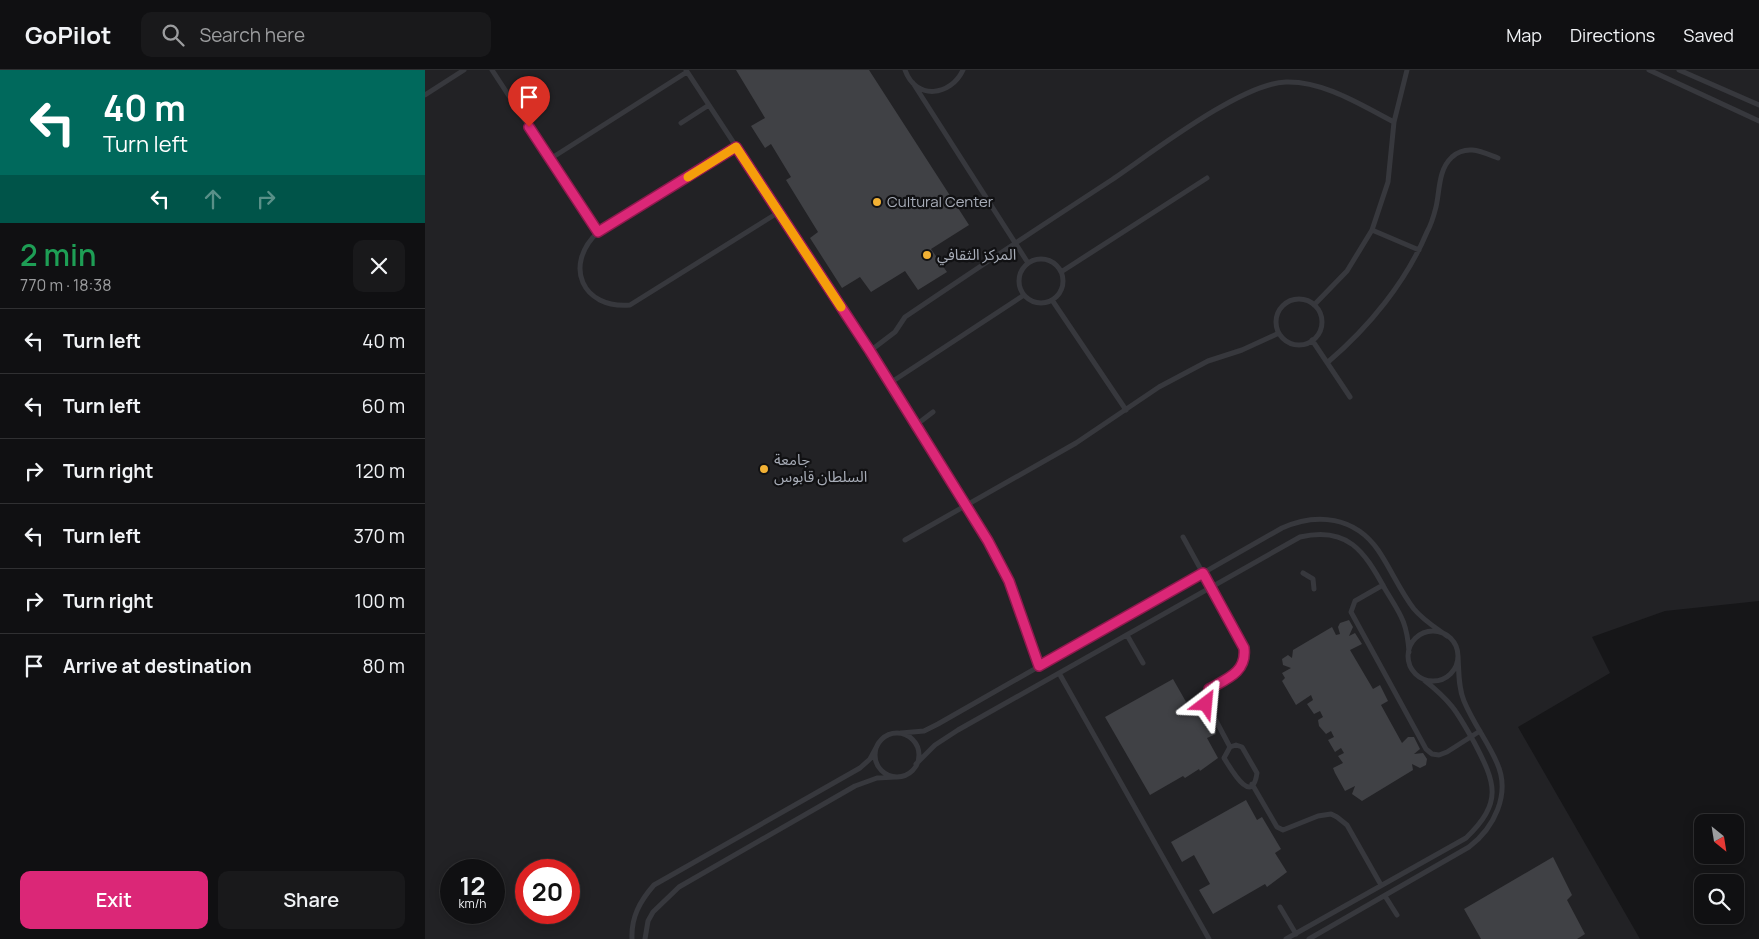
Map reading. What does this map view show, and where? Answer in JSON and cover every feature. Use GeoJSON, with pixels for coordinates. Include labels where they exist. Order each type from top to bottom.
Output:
{"type":"FeatureCollection","features":[{"type":"Feature","properties":{"kind":"lane"},"geometry":{"type":"LineString","coordinates":[[425,95],[464,70]]}},
{"type":"Feature","properties":{"kind":"lane"},"geometry":{"type":"LineString","coordinates":[[491,70],[598,232]]}},
{"type":"Feature","properties":{"kind":"lane"},"geometry":{"type":"LineString","coordinates":[[905,70],[1028,263]]}},
{"type":"Feature","properties":{"kind":"lane"},"geometry":{"type":"LineString","coordinates":[[913,83],[921,89],[931,92],[942,91],[959,79],[963,70]]}},
{"type":"Feature","properties":{"kind":"lane"},"geometry":{"type":"LineString","coordinates":[[1314,304],[1347,271],[1372,230],[1388,182],[1394,122],[1407,70]]}},
{"type":"Feature","properties":{"kind":"lane"},"geometry":{"type":"LineString","coordinates":[[1649,70],[1759,121]]}},
{"type":"Feature","properties":{"kind":"lane"},"geometry":{"type":"LineString","coordinates":[[1679,70],[1759,105]]}},
{"type":"Feature","properties":{"kind":"lane"},"geometry":{"type":"LineString","coordinates":[[550,159],[686,71],[870,351],[966,505],[1009,581],[1039,666]]}},
{"type":"Feature","properties":{"kind":"lane"},"geometry":{"type":"LineString","coordinates":[[870,351],[895,332],[905,317],[1225,105],[1259,87],[1285,82],[1308,84],[1333,92],[1394,122]]}},
{"type":"Feature","properties":{"kind":"lane"},"geometry":{"type":"LineString","coordinates":[[681,124],[709,105]]}},
{"type":"Feature","properties":{"kind":"lane"},"geometry":{"type":"LineString","coordinates":[[736,147],[598,232],[588,242],[581,255],[579,269],[583,282],[591,294],[602,302],[615,306],[630,305],[643,299],[779,212]]}},
{"type":"Feature","properties":{"kind":"lane"},"geometry":{"type":"LineString","coordinates":[[1327,362],[1354,340],[1386,301],[1419,250],[1436,208],[1442,172],[1451,158],[1460,152],[1472,149],[1498,158]]}},
{"type":"Feature","properties":{"kind":"lane"},"geometry":{"type":"LineString","coordinates":[[1061,272],[1207,178]]}},
{"type":"Feature","properties":{"kind":"lane"},"geometry":{"type":"LineString","coordinates":[[1372,230],[1419,250]]}},
{"type":"Feature","properties":{"kind":"lane"},"geometry":{"type":"LineString","coordinates":[[1035,260],[1051,261],[1061,272],[1063,278],[1061,290],[1052,300],[1037,303],[1024,295],[1019,278],[1022,270],[1028,263],[1035,260]]}},
{"type":"Feature","properties":{"kind":"lane"},"geometry":{"type":"LineString","coordinates":[[890,383],[1024,295]]}},
{"type":"Feature","properties":{"kind":"lane"},"geometry":{"type":"LineString","coordinates":[[1300,299],[1314,304],[1322,319],[1318,334],[1312,340],[1298,345],[1284,339],[1279,333],[1276,317],[1285,304],[1300,299]]}},
{"type":"Feature","properties":{"kind":"lane"},"geometry":{"type":"LineString","coordinates":[[1052,300],[1125,410]]}},
{"type":"Feature","properties":{"kind":"lane"},"geometry":{"type":"LineString","coordinates":[[905,540],[1076,443],[1159,387],[1209,361],[1242,350],[1279,333]]}},
{"type":"Feature","properties":{"kind":"lane"},"geometry":{"type":"LineString","coordinates":[[1312,340],[1350,397]]}},
{"type":"Feature","properties":{"kind":"lane"},"geometry":{"type":"LineString","coordinates":[[915,425],[933,412]]}},
{"type":"Feature","properties":{"kind":"lane"},"geometry":{"type":"LineString","coordinates":[[632,939],[633,918],[642,900],[654,885],[860,768],[870,759],[877,746],[886,736],[913,733],[931,728],[1297,521],[1311,518],[1337,520],[1369,539],[1413,608],[1447,636],[1456,648],[1461,692],[1497,762],[1502,789],[1494,820],[1482,837],[1469,848],[1309,939]]}},
{"type":"Feature","properties":{"kind":"lane"},"geometry":{"type":"LineString","coordinates":[[645,939],[648,921],[653,912],[679,887],[855,786],[877,778],[908,773],[935,744],[1211,588],[1281,546],[1300,537],[1314,534],[1328,535],[1353,544],[1371,562],[1404,620],[1411,669],[1449,700],[1491,776],[1492,794],[1487,813],[1481,823],[1466,838],[1286,939]]}},
{"type":"Feature","properties":{"kind":"lane"},"geometry":{"type":"LineString","coordinates":[[1183,537],[1244,648],[1245,658],[1240,669],[1209,689],[1205,700],[1230,747]]}},
{"type":"Feature","properties":{"kind":"lane"},"geometry":{"type":"LineString","coordinates":[[1303,573],[1313,579],[1314,589]]}},
{"type":"Feature","properties":{"kind":"lane"},"geometry":{"type":"LineString","coordinates":[[1383,585],[1355,601],[1351,612],[1426,749],[1431,754],[1441,754],[1480,731]]}},
{"type":"Feature","properties":{"kind":"lane"},"geometry":{"type":"LineString","coordinates":[[1409,652],[1417,637],[1425,633],[1440,633],[1447,636]]}},
{"type":"Feature","properties":{"kind":"lane"},"geometry":{"type":"LineString","coordinates":[[1127,635],[1143,663]]}},
{"type":"Feature","properties":{"kind":"lane"},"geometry":{"type":"LineString","coordinates":[[1424,680],[1433,681],[1448,676],[1457,663],[1458,656]]}},
{"type":"Feature","properties":{"kind":"lane"},"geometry":{"type":"LineString","coordinates":[[1059,673],[1209,939]]}},
{"type":"Feature","properties":{"kind":"lane"},"geometry":{"type":"LineString","coordinates":[[901,733],[908,736],[917,747],[919,754],[916,764]]}},
{"type":"Feature","properties":{"kind":"lane"},"geometry":{"type":"LineString","coordinates":[[877,746],[875,759],[878,766],[888,775],[895,776]]}},
{"type":"Feature","properties":{"kind":"lane"},"geometry":{"type":"LineString","coordinates":[[1230,747],[1242,747],[1257,772],[1256,779],[1252,784],[1245,785],[1239,783],[1225,758],[1230,747]]}},
{"type":"Feature","properties":{"kind":"lane"},"geometry":{"type":"LineString","coordinates":[[1252,784],[1277,827],[1283,830],[1318,816],[1331,814],[1337,817],[1347,826],[1381,885]]}},
{"type":"Feature","properties":{"kind":"lane"},"geometry":{"type":"LineString","coordinates":[[1385,896],[1397,915]]}},
{"type":"Feature","properties":{"kind":"lane"},"geometry":{"type":"LineString","coordinates":[[1280,907],[1296,934]]}},
{"type":"Feature","properties":{"kind":"shaded area","name":"جامعة السلطان قابوس"},"geometry":{"type":"Polygon","coordinates":[[[425,70],[1759,70],[1759,601],[1665,611],[1592,637],[1610,673],[1518,727],[1640,939],[425,939],[425,70]]]}},
{"type":"Feature","properties":{"kind":"building","name":"Cultural Center"},"geometry":{"type":"Polygon","coordinates":[[[736,70],[869,70],[969,225],[931,249],[947,272],[918,290],[905,271],[871,292],[860,277],[842,288],[810,238],[818,232],[786,180],[791,177],[771,144],[765,148],[751,126],[765,118],[736,70]]]}},
{"type":"Feature","properties":{"kind":"building"},"geometry":{"type":"Polygon","coordinates":[[[1349,620],[1353,627],[1349,636],[1355,633],[1362,644],[1350,650],[1373,689],[1380,685],[1388,701],[1381,705],[1402,743],[1408,737],[1414,737],[1420,749],[1414,754],[1423,753],[1427,759],[1426,765],[1420,768],[1412,764],[1413,770],[1362,801],[1352,794],[1355,786],[1345,791],[1335,773],[1333,768],[1343,763],[1338,756],[1344,753],[1341,748],[1335,752],[1328,740],[1334,737],[1331,731],[1326,734],[1319,726],[1318,720],[1323,717],[1320,711],[1314,714],[1307,704],[1313,700],[1311,695],[1296,705],[1282,681],[1285,678],[1282,673],[1291,668],[1283,665],[1282,659],[1288,655],[1292,658],[1293,650],[1332,627],[1336,635],[1340,634],[1338,627],[1340,623],[1349,620]]]}},
{"type":"Feature","properties":{"kind":"building"},"geometry":{"type":"Polygon","coordinates":[[[1173,679],[1189,707],[1197,702],[1216,734],[1207,738],[1218,758],[1200,771],[1199,769],[1185,778],[1183,776],[1150,795],[1105,717],[1173,679]]]}},
{"type":"Feature","properties":{"kind":"building"},"geometry":{"type":"Polygon","coordinates":[[[1246,800],[1257,820],[1262,817],[1281,849],[1275,853],[1287,872],[1267,887],[1265,884],[1213,914],[1199,890],[1210,884],[1194,855],[1182,862],[1171,842],[1246,800]]]}},
{"type":"Feature","properties":{"kind":"building"},"geometry":{"type":"Polygon","coordinates":[[[1553,857],[1572,895],[1567,900],[1585,934],[1577,939],[1481,939],[1464,909],[1553,857]]]}},
{"type":"Feature","properties":{"kind":"slow traffic"},"geometry":{"type":"LineString","coordinates":[[688,177],[736,147],[841,307]]}},
{"type":"Feature","properties":{"kind":"place","name":"Cultural Center"},"geometry":{"type":"Point","coordinates":[877,202]}},
{"type":"Feature","properties":{"kind":"place","name":"المركز الثقافي"},"geometry":{"type":"Point","coordinates":[927,255]}},
{"type":"Feature","properties":{"kind":"place","name":"جامعة السلطان قابوس"},"geometry":{"type":"Point","coordinates":[764,469]}},
{"type":"Feature","properties":{"kind":"route"},"geometry":{"type":"LineString","coordinates":[[529,127],[598,232],[736,147],[870,351],[988,541],[1009,581],[1039,666],[1203,573],[1244,648],[1245,658],[1236,673],[1209,689],[1205,700],[1206,704]]}}]}
